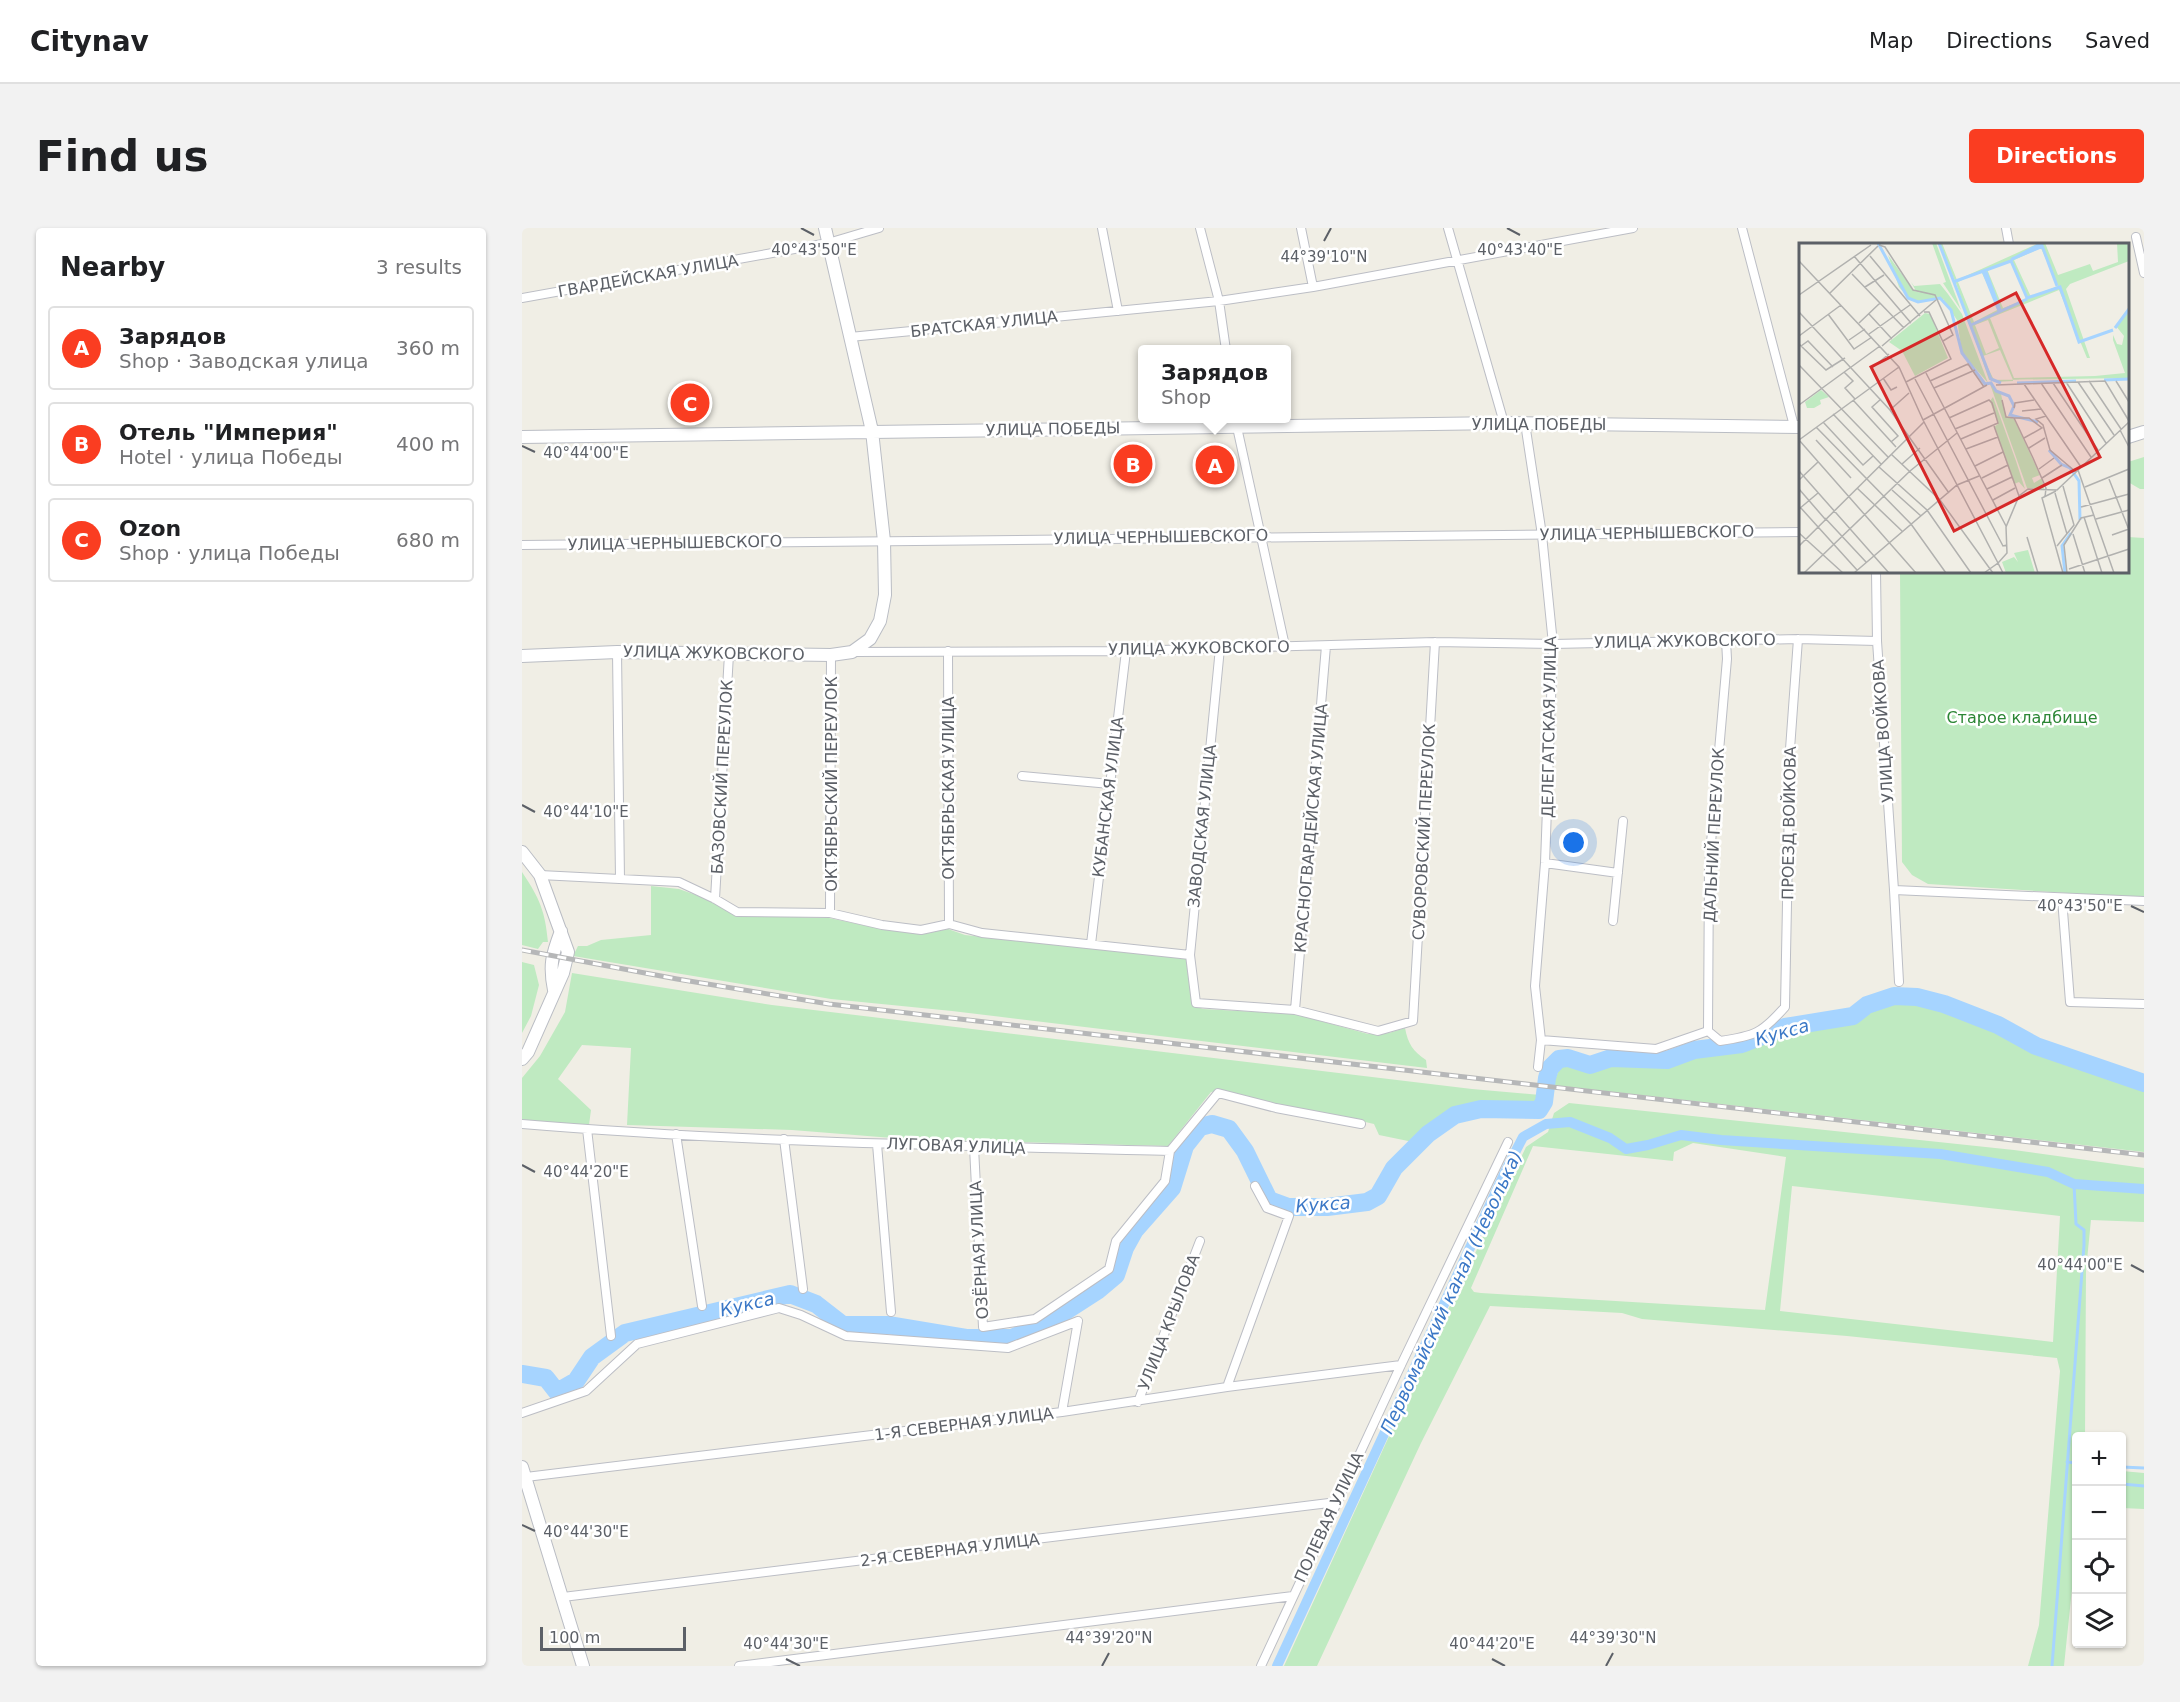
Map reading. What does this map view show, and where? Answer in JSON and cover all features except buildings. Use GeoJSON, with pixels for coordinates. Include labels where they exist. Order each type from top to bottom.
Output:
{"type":"FeatureCollection","features":[{"type":"Feature","properties":{"kind":"street"},"geometry":{"type":"LineString","coordinates":[[825,228],[872,431],[884,541],[885,596],[880,621],[870,639],[852,652]]}},
{"type":"Feature","properties":{"kind":"street","name":"ГВАРДЕЙСКАЯ УЛИЦА"},"geometry":{"type":"LineString","coordinates":[[522,298],[828,243],[879,228]]}},
{"type":"Feature","properties":{"kind":"street"},"geometry":{"type":"LineString","coordinates":[[1102,228],[1118,311]]}},
{"type":"Feature","properties":{"kind":"street"},"geometry":{"type":"LineString","coordinates":[[1200,228],[1219,301],[1225,345]]}},
{"type":"Feature","properties":{"kind":"street"},"geometry":{"type":"LineString","coordinates":[[1301,228],[1313,287]]}},
{"type":"Feature","properties":{"kind":"street"},"geometry":{"type":"LineString","coordinates":[[1448,228],[1504,423]]}},
{"type":"Feature","properties":{"kind":"street","name":"БРАТСКАЯ УЛИЦА"},"geometry":{"type":"LineString","coordinates":[[850,337],[1219,301],[1313,287],[1633,228]]}},
{"type":"Feature","properties":{"kind":"street"},"geometry":{"type":"LineString","coordinates":[[1742,228],[1797,427]]}},
{"type":"Feature","properties":{"kind":"street"},"geometry":{"type":"LineString","coordinates":[[2006,228],[2008,243]]}},
{"type":"Feature","properties":{"kind":"street"},"geometry":{"type":"LineString","coordinates":[[2136,237],[2144,273]]}},
{"type":"Feature","properties":{"kind":"street"},"geometry":{"type":"LineString","coordinates":[[1236,423],[1285,646]]}},
{"type":"Feature","properties":{"kind":"street","name":"УЛИЦА ПОБЕДЫ"},"geometry":{"type":"LineString","coordinates":[[522,437],[1236,423],[1525,423],[1797,427]]}},
{"type":"Feature","properties":{"kind":"street","name":"ДЕЛЕГАТСКАЯ УЛИЦА"},"geometry":{"type":"LineString","coordinates":[[1525,423],[1542,535],[1553,644],[1545,863],[1535,986],[1540,1041],[1538,1067]]}},
{"type":"Feature","properties":{"kind":"street"},"geometry":{"type":"LineString","coordinates":[[2129,436],[2144,432]]}},
{"type":"Feature","properties":{"kind":"street","name":"УЛИЦА ЧЕРНЫШЕВСКОГО"},"geometry":{"type":"LineString","coordinates":[[522,545],[1799,532]]}},
{"type":"Feature","properties":{"kind":"street","name":"УЛИЦА ВОЙКОВА"},"geometry":{"type":"LineString","coordinates":[[1876,573],[1877,641],[1899,982]]}},
{"type":"Feature","properties":{"kind":"street","name":"УЛИЦА ЖУКОВСКОГО"},"geometry":{"type":"LineString","coordinates":[[522,656],[617,652],[831,655],[852,652],[1126,651],[1435,642],[1553,644],[1798,639],[1877,641]]}},
{"type":"Feature","properties":{"kind":"street","name":"ПРОЕЗД ВОЙКОВА"},"geometry":{"type":"LineString","coordinates":[[1708,1032],[1720,1041],[1741,1038],[1766,1029],[1785,1007],[1790,749],[1798,639]]}},
{"type":"Feature","properties":{"kind":"street","name":"ДАЛЬНИЙ ПЕРЕУЛОК"},"geometry":{"type":"LineString","coordinates":[[1708,1032],[1709,866],[1727,659],[1726,640]]}},
{"type":"Feature","properties":{"kind":"street","name":"СУВОРОВСКИЙ ПЕРЕУЛОК"},"geometry":{"type":"LineString","coordinates":[[1295,1010],[1378,1031],[1413,1021],[1435,642]]}},
{"type":"Feature","properties":{"kind":"street","name":"КРАСНОГВАРДЕЙСКАЯ УЛИЦА"},"geometry":{"type":"LineString","coordinates":[[1295,1010],[1326,646]]}},
{"type":"Feature","properties":{"kind":"street","name":"ЗАВОДСКАЯ УЛИЦА"},"geometry":{"type":"LineString","coordinates":[[1220,648],[1190,955],[1196,1003],[1295,1010]]}},
{"type":"Feature","properties":{"kind":"street","name":"ОКТЯБРЬСКАЯ УЛИЦА"},"geometry":{"type":"LineString","coordinates":[[948,651],[949,924]]}},
{"type":"Feature","properties":{"kind":"street","name":"КУБАНСКАЯ УЛИЦА"},"geometry":{"type":"LineString","coordinates":[[1091,944],[1126,651]]}},
{"type":"Feature","properties":{"kind":"street"},"geometry":{"type":"LineString","coordinates":[[617,652],[620,879]]}},
{"type":"Feature","properties":{"kind":"street","name":"БАЗОВСКИЙ ПЕРЕУЛОК"},"geometry":{"type":"LineString","coordinates":[[715,899],[729,654]]}},
{"type":"Feature","properties":{"kind":"street","name":"ОКТЯБРЬСКИЙ ПЕРЕУЛОК"},"geometry":{"type":"LineString","coordinates":[[830,913],[831,655]]}},
{"type":"Feature","properties":{"kind":"street"},"geometry":{"type":"LineString","coordinates":[[1022,776],[1110,784]]}},
{"type":"Feature","properties":{"kind":"street"},"geometry":{"type":"LineString","coordinates":[[1613,921],[1623,820]]}},
{"type":"Feature","properties":{"kind":"street"},"geometry":{"type":"LineString","coordinates":[[522,852],[540,875],[568,952],[564,973],[554,990],[528,1052],[522,1059]]}},
{"type":"Feature","properties":{"kind":"street"},"geometry":{"type":"LineString","coordinates":[[1545,863],[1618,873]]}},
{"type":"Feature","properties":{"kind":"street"},"geometry":{"type":"LineString","coordinates":[[540,875],[680,882],[737,912],[830,913],[882,925],[921,930],[949,924],[981,933],[1190,955]]}},
{"type":"Feature","properties":{"kind":"street"},"geometry":{"type":"LineString","coordinates":[[1894,890],[2144,901]]}},
{"type":"Feature","properties":{"kind":"street"},"geometry":{"type":"LineString","coordinates":[[2062,898],[2070,1002],[2144,1004]]}},
{"type":"Feature","properties":{"kind":"street"},"geometry":{"type":"LineString","coordinates":[[1540,1041],[1656,1049],[1708,1032]]}},
{"type":"Feature","properties":{"kind":"street"},"geometry":{"type":"LineString","coordinates":[[1170,1151],[1218,1093],[1276,1108],[1360,1124]]}},
{"type":"Feature","properties":{"kind":"street","name":"ЛУГОВАЯ УЛИЦА"},"geometry":{"type":"LineString","coordinates":[[522,1124],[587,1130],[878,1144],[1170,1151]]}},
{"type":"Feature","properties":{"kind":"street"},"geometry":{"type":"LineString","coordinates":[[587,1130],[611,1336]]}},
{"type":"Feature","properties":{"kind":"street"},"geometry":{"type":"LineString","coordinates":[[676,1134],[702,1306]]}},
{"type":"Feature","properties":{"kind":"street"},"geometry":{"type":"LineString","coordinates":[[784,1140],[803,1289]]}},
{"type":"Feature","properties":{"kind":"street","name":"ПОЛЕВАЯ УЛИЦА"},"geometry":{"type":"LineString","coordinates":[[1261,1666],[1336,1502],[1508,1142]]}},
{"type":"Feature","properties":{"kind":"street"},"geometry":{"type":"LineString","coordinates":[[878,1144],[891,1312]]}},
{"type":"Feature","properties":{"kind":"street","name":"ОЗЁРНАЯ УЛИЦА"},"geometry":{"type":"LineString","coordinates":[[974,1147],[983,1327],[1035,1318],[1108,1269],[1116,1241],[1165,1181],[1170,1151]]}},
{"type":"Feature","properties":{"kind":"street"},"geometry":{"type":"LineString","coordinates":[[1227,1388],[1289,1216],[1267,1208],[1255,1186]]}},
{"type":"Feature","properties":{"kind":"street","name":"УЛИЦА КРЫЛОВА"},"geometry":{"type":"LineString","coordinates":[[1138,1402],[1200,1241]]}},
{"type":"Feature","properties":{"kind":"street"},"geometry":{"type":"LineString","coordinates":[[522,1413],[586,1391],[638,1344],[779,1308],[801,1315],[846,1336],[1008,1348],[1078,1321],[1062,1412]]}},
{"type":"Feature","properties":{"kind":"street","name":"1-Я СЕВЕРНАЯ УЛИЦА"},"geometry":{"type":"LineString","coordinates":[[524,1472],[1062,1412],[1401,1365]]}},
{"type":"Feature","properties":{"kind":"street"},"geometry":{"type":"LineString","coordinates":[[524,1472],[583,1666]]}},
{"type":"Feature","properties":{"kind":"street","name":"2-Я СЕВЕРНАЯ УЛИЦА"},"geometry":{"type":"LineString","coordinates":[[563,1597],[1336,1502]]}},
{"type":"Feature","properties":{"kind":"street"},"geometry":{"type":"LineString","coordinates":[[739,1666],[1293,1596]]}},
{"type":"Feature","properties":{"kind":"green space"},"geometry":{"type":"Polygon","coordinates":[[[2144,457],[2144,489],[2129,483],[2129,462],[2144,457]]]}},
{"type":"Feature","properties":{"kind":"green space","name":"Старое кладбище"},"geometry":{"type":"Polygon","coordinates":[[[2129,537],[2144,538],[2144,898],[1928,884],[1912,875],[1902,862],[1900,573],[2129,573],[2129,537]]]}},
{"type":"Feature","properties":{"kind":"green space"},"geometry":{"type":"Polygon","coordinates":[[[522,872],[537,898],[545,922],[548,942],[543,942],[538,949],[522,945],[522,872]]]}},
{"type":"Feature","properties":{"kind":"green space"},"geometry":{"type":"Polygon","coordinates":[[[651,886],[679,889],[710,900],[735,915],[829,918],[921,934],[948,929],[965,935],[1186,958],[1192,1005],[1203,1009],[1295,1014],[1368,1034],[1389,1033],[1405,1028],[1414,1050],[1426,1060],[1427,1068],[952,1011],[831,999],[573,956],[578,946],[587,946],[601,940],[651,935],[651,886]]]}},
{"type":"Feature","properties":{"kind":"green space"},"geometry":{"type":"Polygon","coordinates":[[[522,962],[534,965],[539,985],[531,1016],[522,1033],[522,962]]]}},
{"type":"Feature","properties":{"kind":"green space"},"geometry":{"type":"Polygon","coordinates":[[[572,973],[772,1005],[1472,1089],[1540,1095],[1534,1107],[1465,1107],[1438,1121],[1413,1142],[1379,1135],[1374,1124],[1331,1114],[1276,1106],[1220,1091],[1211,1092],[1168,1146],[905,1139],[792,1130],[627,1125],[631,1048],[582,1045],[558,1079],[591,1110],[589,1125],[522,1120],[522,1078],[540,1056],[565,1012],[572,973]]]}},
{"type":"Feature","properties":{"kind":"green space"},"geometry":{"type":"Polygon","coordinates":[[[1894,1000],[1916,1000],[1943,1007],[2035,1049],[2144,1087],[2144,1152],[1553,1085],[1560,1067],[1567,1061],[1589,1068],[1614,1062],[1667,1065],[1696,1053],[1745,1048],[1757,1040],[1787,1030],[1852,1020],[1869,1009],[1894,1000]]]}},
{"type":"Feature","properties":{"kind":"green space"},"geometry":{"type":"Polygon","coordinates":[[[1569,1103],[2014,1150],[2144,1168],[2144,1222],[2091,1220],[2086,1270],[2085,1432],[2072,1432],[2072,1589],[2064,1666],[2028,1666],[2039,1625],[2060,1371],[2057,1358],[1847,1336],[1642,1319],[1622,1313],[1490,1306],[1421,1443],[1317,1666],[1284,1666],[1423,1362],[1526,1147],[1548,1132],[1554,1113],[1569,1103]],[[1693,1143],[1674,1152],[1673,1161],[1533,1146],[1471,1288],[1474,1292],[1481,1293],[1765,1310],[1786,1157],[1693,1143]],[[1792,1186],[1780,1311],[2053,1342],[2060,1216],[1792,1186]]]}},
{"type":"Feature","properties":{"kind":"green space"},"geometry":{"type":"Polygon","coordinates":[[[2126,1471],[2144,1473],[2144,1509],[2126,1508],[2126,1471]]]}},
{"type":"Feature","properties":{"kind":"waterway","name":"Кукса"},"geometry":{"type":"LineString","coordinates":[[522,1374],[546,1378],[557,1392],[576,1381],[592,1357],[625,1333],[790,1294],[816,1304],[843,1325],[888,1325],[966,1338],[1012,1338],[1052,1320],[1097,1291],[1116,1275],[1125,1248],[1135,1230],[1172,1188],[1185,1146],[1200,1127],[1212,1124],[1229,1129],[1245,1151],[1269,1200],[1288,1207],[1327,1207],[1367,1202],[1378,1196],[1394,1168],[1428,1134],[1455,1115],[1481,1109],[1539,1110],[1544,1102],[1550,1068],[1559,1059],[1568,1058],[1590,1065],[1611,1058],[1667,1060],[1694,1050],[1742,1044],[1785,1027],[1853,1016],[1867,1005],[1894,996],[1917,997],[1944,1004],[1998,1025],[2036,1046],[2144,1083]]}},
{"type":"Feature","properties":{"kind":"waterway","name":"Первомайский канал (Неволька)"},"geometry":{"type":"LineString","coordinates":[[1277,1666],[1504,1174],[1523,1137],[1546,1124],[1570,1122],[1610,1138],[1626,1149],[1681,1135],[1721,1140],[1940,1154],[2048,1172],[2074,1184],[2144,1189]]}},
{"type":"Feature","properties":{"kind":"waterway"},"geometry":{"type":"LineString","coordinates":[[2052,1666],[2084,1245],[2084,1230],[2076,1224],[2074,1184]]}},
{"type":"Feature","properties":{"kind":"waterway"},"geometry":{"type":"LineString","coordinates":[[2067,1462],[2072,1463]]}},
{"type":"Feature","properties":{"kind":"waterway"},"geometry":{"type":"LineString","coordinates":[[2126,1467],[2144,1468]]}},
{"type":"Feature","properties":{"kind":"waterway"},"geometry":{"type":"LineString","coordinates":[[2126,1484],[2144,1486]]}},
{"type":"Feature","properties":{"kind":"railway"},"geometry":{"type":"LineString","coordinates":[[522,950],[829,1004],[2144,1155]]}},
{"type":"Feature","properties":{"kind":"place","name":"Ozon"},"geometry":{"type":"Point","coordinates":[690,403]}},
{"type":"Feature","properties":{"kind":"place","name":"Отель \"Империя\""},"geometry":{"type":"Point","coordinates":[1133,464]}},
{"type":"Feature","properties":{"kind":"place","name":"Зарядов"},"geometry":{"type":"Point","coordinates":[1215,465]}}]}
